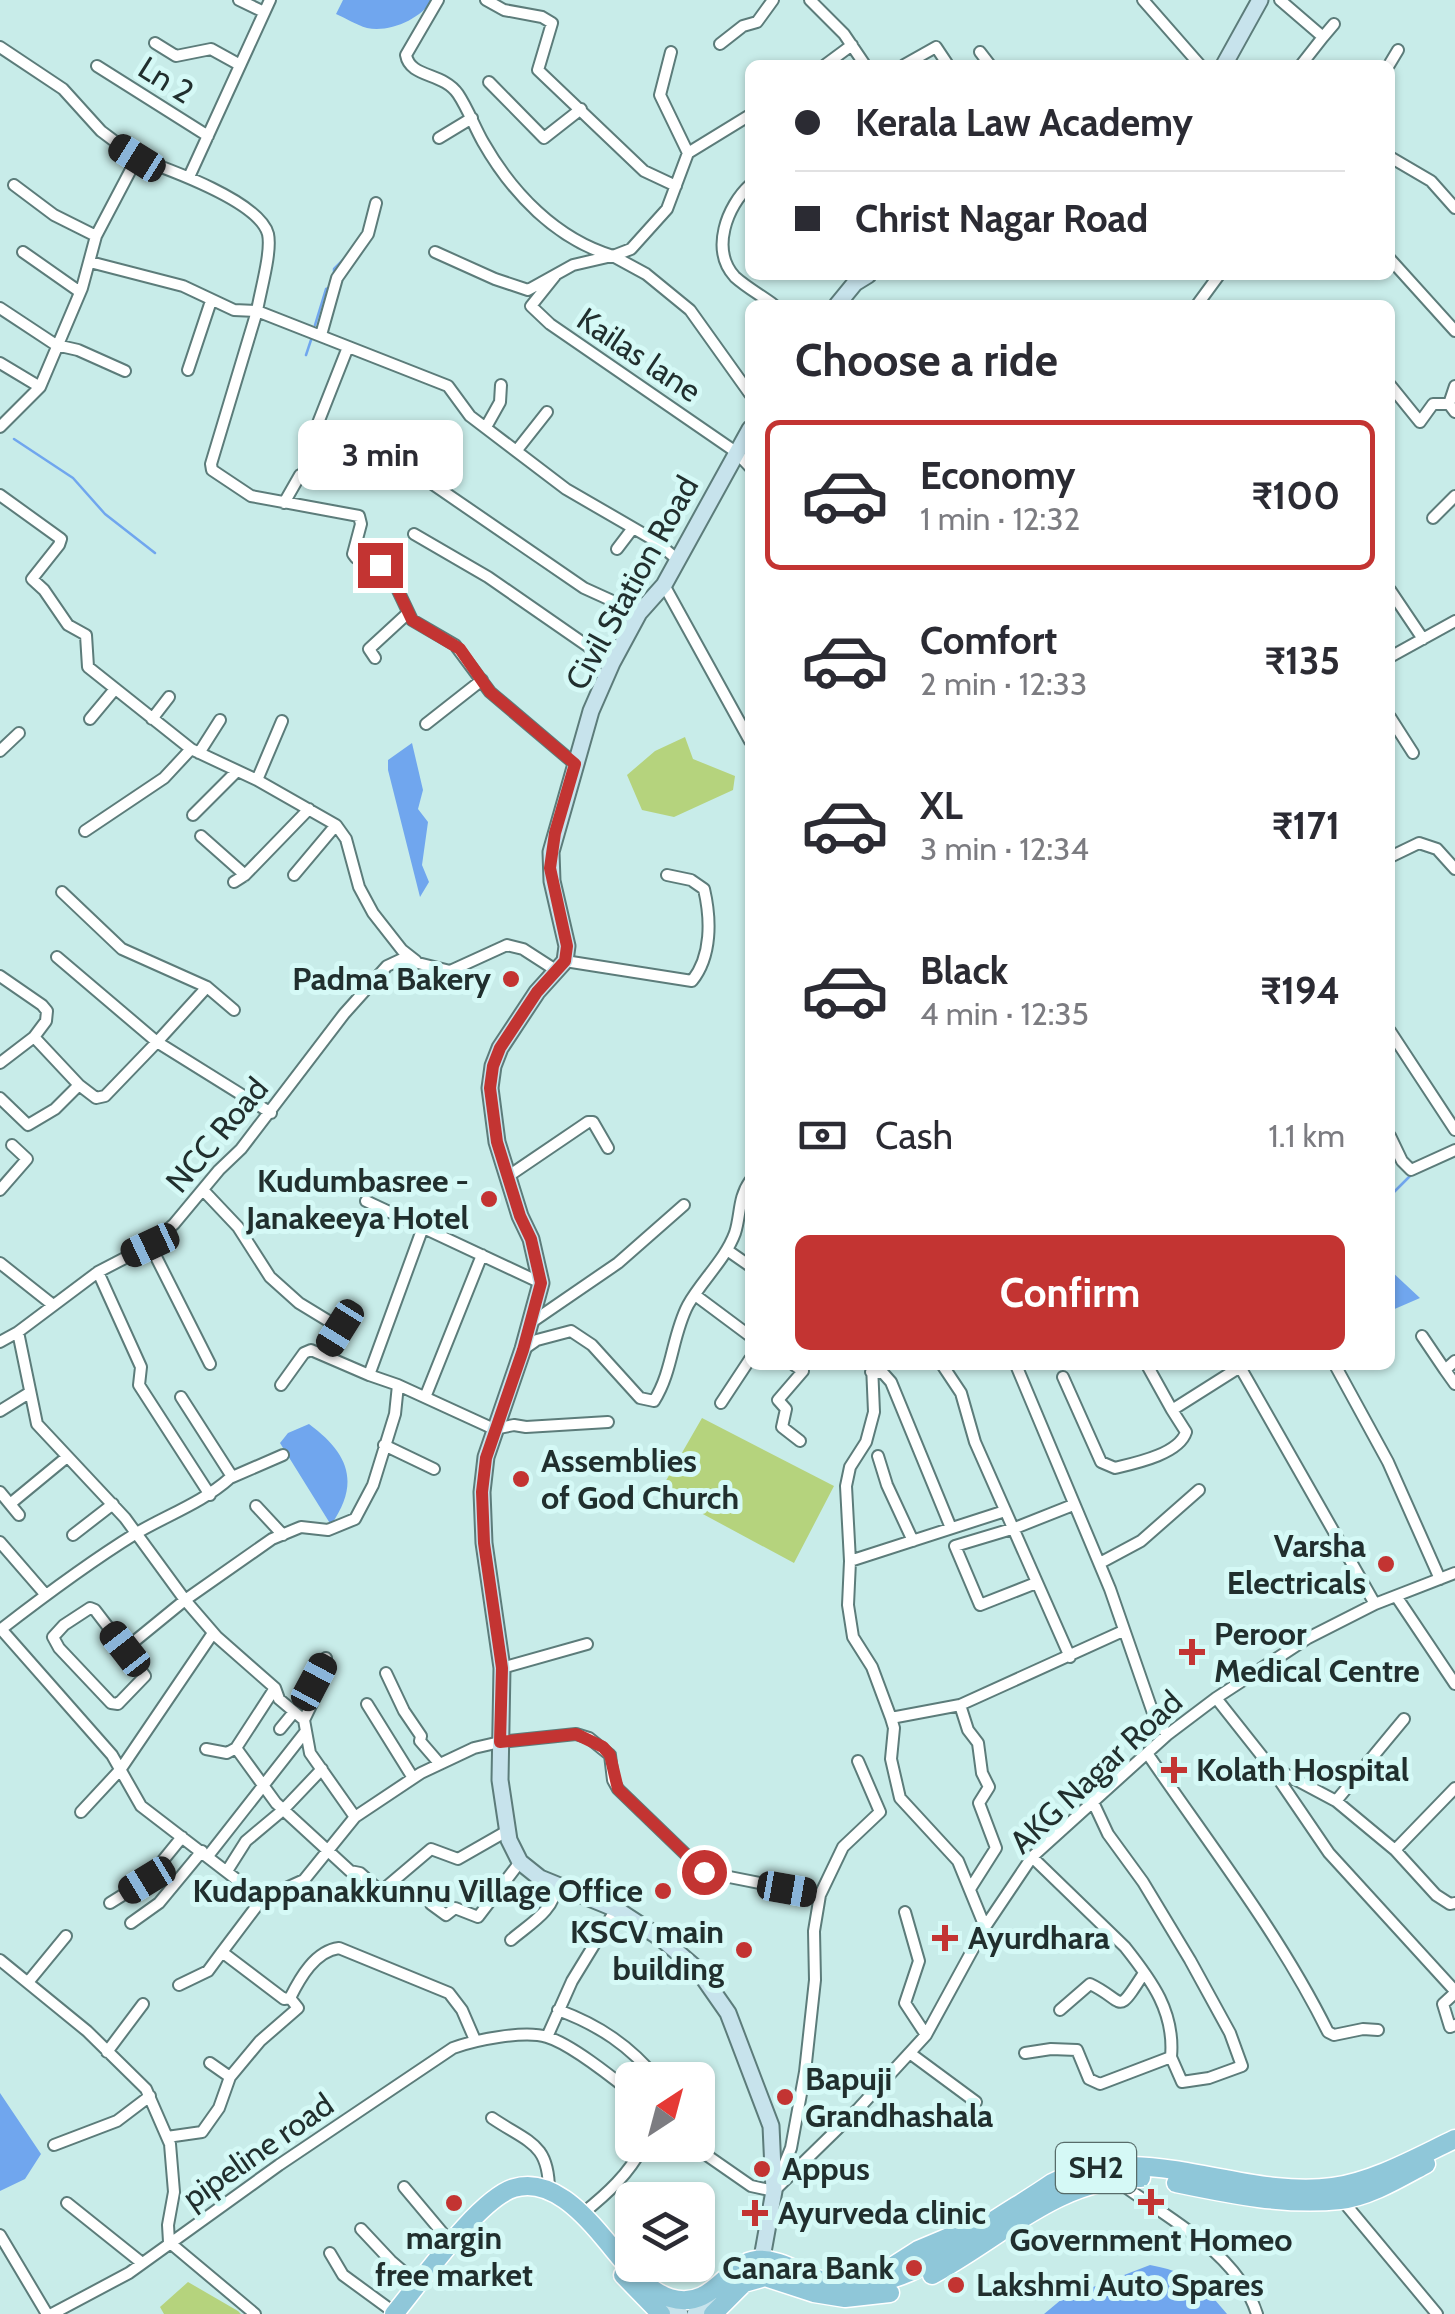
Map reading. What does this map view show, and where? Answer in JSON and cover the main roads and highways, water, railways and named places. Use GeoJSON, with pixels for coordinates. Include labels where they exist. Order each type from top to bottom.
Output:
{"type":"FeatureCollection","features":[{"type":"Feature","properties":{"kind":"main road"},"geometry":{"type":"LineString","coordinates":[[1227,60],[1260,0]]}},
{"type":"Feature","properties":{"kind":"main road"},"geometry":{"type":"LineString","coordinates":[[840,300],[861,280]]}},
{"type":"Feature","properties":{"kind":"main road","name":"Civil Station Road"},"geometry":{"type":"LineString","coordinates":[[745,438],[664,585],[639,613],[612,662],[592,711],[555,833],[550,868],[567,946],[560,965],[500,1048],[493,1066],[490,1088],[495,1124],[507,1177],[531,1239],[541,1283],[523,1350],[494,1429],[482,1492],[484,1543],[502,1668],[500,1742],[506,1831],[520,1862],[556,1885],[616,1909],[662,1940],[698,1970],[728,2014],[771,2126],[774,2191],[761,2269]]}},
{"type":"Feature","properties":{"kind":"main road","name":"SH2"},"geometry":{"type":"LineString","coordinates":[[761,2269],[834,2290],[882,2284],[984,2236],[1070,2174],[1116,2174],[1159,2168],[1193,2180],[1338,2194],[1455,2139]]}},
{"type":"Feature","properties":{"kind":"main road"},"geometry":{"type":"LineString","coordinates":[[1338,2194],[1392,2182],[1455,2151]]}},
{"type":"Feature","properties":{"kind":"main road"},"geometry":{"type":"LineString","coordinates":[[408,2314],[473,2219],[503,2194],[534,2187],[550,2191],[582,2214],[661,2314]]}},
{"type":"Feature","properties":{"kind":"main road"},"geometry":{"type":"LineString","coordinates":[[394,2314],[449,2254],[504,2206],[521,2199],[537,2199],[576,2221],[680,2314]]}},
{"type":"Feature","properties":{"kind":"main road"},"geometry":{"type":"LineString","coordinates":[[834,2290],[859,2298],[884,2295],[916,2283],[984,2236]]}},
{"type":"Feature","properties":{"kind":"main road"},"geometry":{"type":"LineString","coordinates":[[696,2314],[744,2263],[761,2269],[713,2314]]}},
{"type":"Feature","properties":{"kind":"main road"},"geometry":{"type":"LineString","coordinates":[[658,2292],[682,2300],[717,2289]]}},
{"type":"Feature","properties":{"kind":"main road"},"geometry":{"type":"LineString","coordinates":[[834,2290],[844,2314]]}},
{"type":"Feature","properties":{"kind":"water"},"geometry":{"type":"Polygon","coordinates":[[[343,0],[432,0],[412,19],[376,29],[336,14],[343,0]]]}},
{"type":"Feature","properties":{"kind":"water"},"geometry":{"type":"Polygon","coordinates":[[[412,743],[423,790],[418,809],[428,822],[422,865],[429,882],[420,897],[388,770],[388,760],[412,743]]]}},
{"type":"Feature","properties":{"kind":"water"},"geometry":{"type":"Polygon","coordinates":[[[1395,1275],[1420,1298],[1395,1309],[1395,1275]]]}},
{"type":"Feature","properties":{"kind":"water"},"geometry":{"type":"Polygon","coordinates":[[[309,1424],[333,1446],[346,1469],[346,1495],[331,1525],[280,1443],[288,1433],[309,1424]]]}},
{"type":"Feature","properties":{"kind":"water"},"geometry":{"type":"Polygon","coordinates":[[[0,2093],[41,2154],[25,2179],[0,2191],[0,2093]]]}},
{"type":"Feature","properties":{"kind":"water"},"geometry":{"type":"Polygon","coordinates":[[[1150,2265],[1194,2281],[1227,2314],[1044,2314],[1062,2299],[1150,2265]]]}},
{"type":"Feature","properties":{"kind":"waterway"},"geometry":{"type":"LineString","coordinates":[[334,273],[347,256]]}},
{"type":"Feature","properties":{"kind":"waterway"},"geometry":{"type":"LineString","coordinates":[[315,325],[329,288]]}},
{"type":"Feature","properties":{"kind":"waterway"},"geometry":{"type":"LineString","coordinates":[[306,355],[311,340]]}},
{"type":"Feature","properties":{"kind":"waterway"},"geometry":{"type":"LineString","coordinates":[[14,439],[73,478],[105,514],[155,553]]}},
{"type":"Feature","properties":{"kind":"waterway"},"geometry":{"type":"LineString","coordinates":[[1395,1191],[1410,1176]]}},
{"type":"Feature","properties":{"kind":"place","name":"Padma Bakery"},"geometry":{"type":"Point","coordinates":[511,979]}},
{"type":"Feature","properties":{"kind":"place","name":"Kudumbasree - Janakeeya Hotel"},"geometry":{"type":"Point","coordinates":[489,1199]}},
{"type":"Feature","properties":{"kind":"place","name":"Assemblies of God Church"},"geometry":{"type":"Point","coordinates":[521,1479]}},
{"type":"Feature","properties":{"kind":"place","name":"Varsha Electricals"},"geometry":{"type":"Point","coordinates":[1386,1564]}},
{"type":"Feature","properties":{"kind":"place","name":"Peroor Medical Centre"},"geometry":{"type":"Point","coordinates":[1192,1652]}},
{"type":"Feature","properties":{"kind":"place","name":"Kolath Hospital"},"geometry":{"type":"Point","coordinates":[1174,1770]}},
{"type":"Feature","properties":{"kind":"place","name":"Kudappanakkunnu Village Office"},"geometry":{"type":"Point","coordinates":[663,1891]}},
{"type":"Feature","properties":{"kind":"place","name":"Ayurdhara"},"geometry":{"type":"Point","coordinates":[945,1938]}},
{"type":"Feature","properties":{"kind":"place","name":"KSCV main building"},"geometry":{"type":"Point","coordinates":[744,1950]}},
{"type":"Feature","properties":{"kind":"place","name":"Bapuji Grandhashala"},"geometry":{"type":"Point","coordinates":[785,2097]}},
{"type":"Feature","properties":{"kind":"place","name":"Appus"},"geometry":{"type":"Point","coordinates":[762,2169]}},
{"type":"Feature","properties":{"kind":"place","name":"Government Homeo"},"geometry":{"type":"Point","coordinates":[1151,2202]}},
{"type":"Feature","properties":{"kind":"place","name":"margin free market"},"geometry":{"type":"Point","coordinates":[454,2203]}},
{"type":"Feature","properties":{"kind":"place","name":"Ayurveda clinic"},"geometry":{"type":"Point","coordinates":[755,2213]}},
{"type":"Feature","properties":{"kind":"place","name":"Canara Bank"},"geometry":{"type":"Point","coordinates":[914,2268]}},
{"type":"Feature","properties":{"kind":"place","name":"Lakshmi Auto Spares"},"geometry":{"type":"Point","coordinates":[956,2285]}}]}
